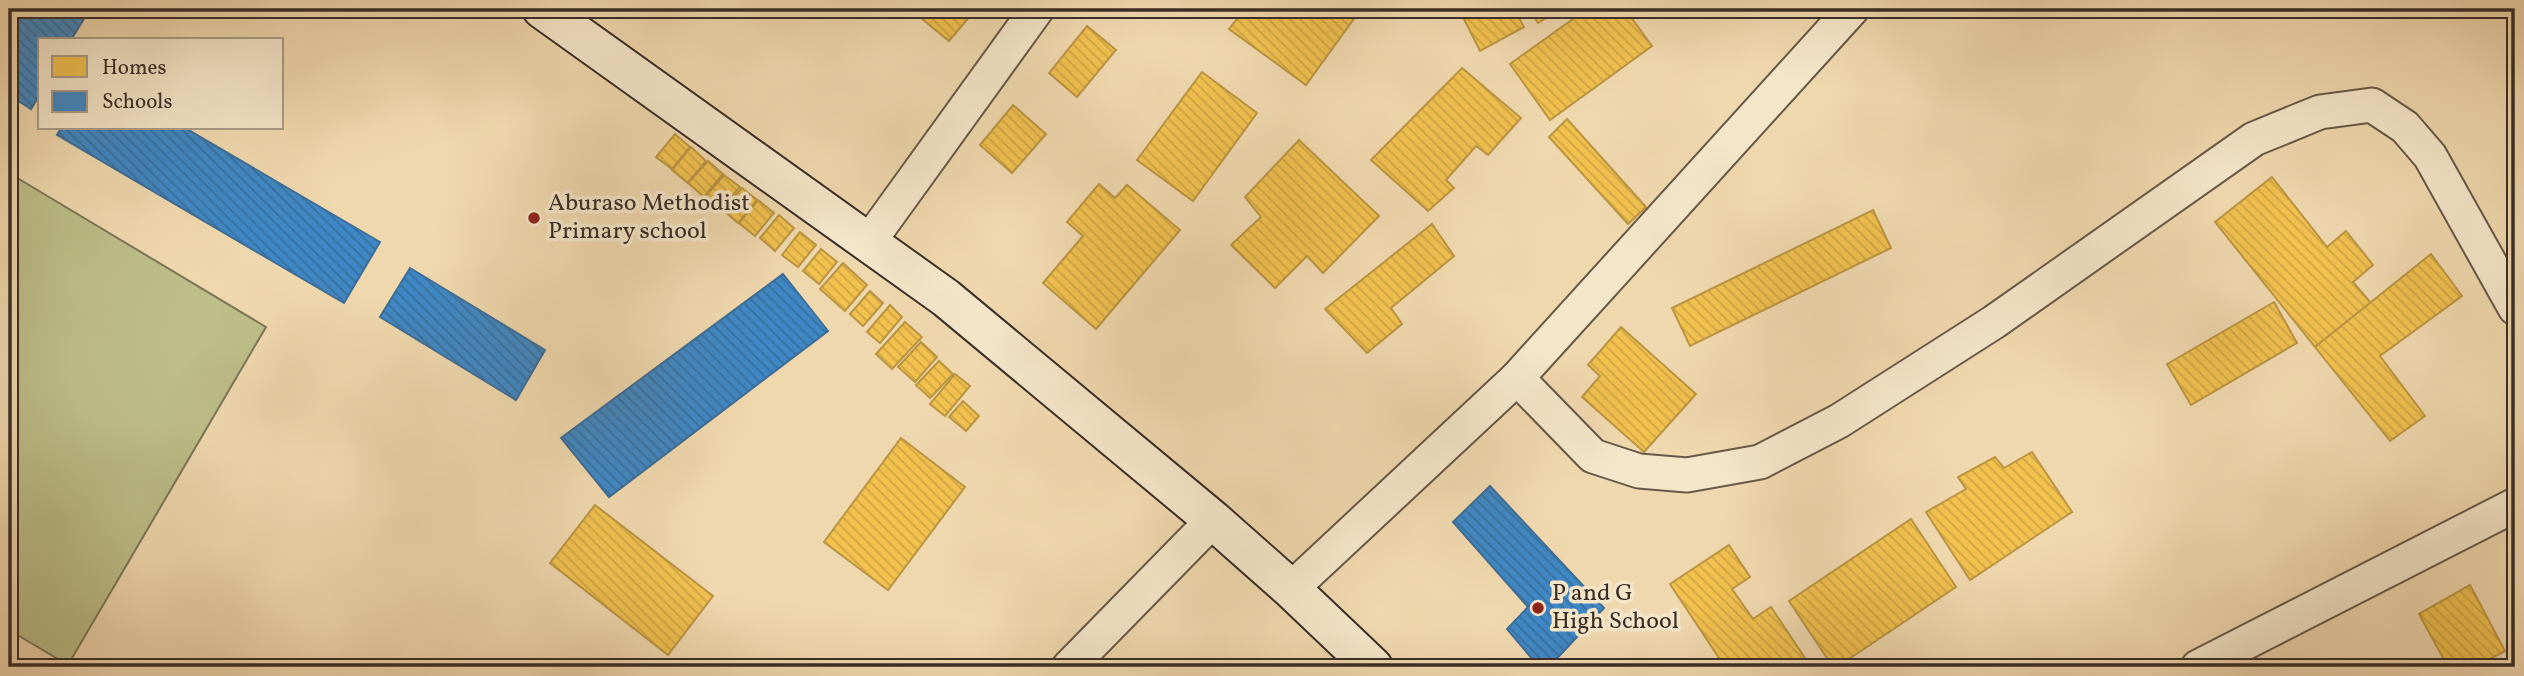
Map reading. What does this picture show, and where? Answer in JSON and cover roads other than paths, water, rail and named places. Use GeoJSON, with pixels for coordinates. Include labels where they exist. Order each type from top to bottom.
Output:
{"type":"FeatureCollection","features":[{"type":"Feature","properties":{"kind":"street"},"geometry":{"type":"LineString","coordinates":[[542,9],[946,298],[1213,520],[1373,667]]}},
{"type":"Feature","properties":{"kind":"street"},"geometry":{"type":"LineString","coordinates":[[867,243],[1037,9]]}},
{"type":"Feature","properties":{"kind":"street"},"geometry":{"type":"LineString","coordinates":[[1291,589],[1517,378],[1852,9]]}},
{"type":"Feature","properties":{"kind":"street"},"geometry":{"type":"LineString","coordinates":[[1517,378],[1593,456],[1639,471],[1687,475],[1760,462],[1839,421],[1994,322],[2254,139],[2320,112],[2372,105],[2405,127],[2430,156],[2515,308]]}},
{"type":"Feature","properties":{"kind":"street"},"geometry":{"type":"LineString","coordinates":[[2198,667],[2515,505]]}},
{"type":"Feature","properties":{"kind":"street"},"geometry":{"type":"LineString","coordinates":[[1069,667],[1213,520]]}},
{"type":"Feature","properties":{"kind":"place","name":"Aburaso Methodist Primary school"},"geometry":{"type":"Point","coordinates":[534,218]}},
{"type":"Feature","properties":{"kind":"place","name":"P and G High School"},"geometry":{"type":"Point","coordinates":[1538,608]}}]}
